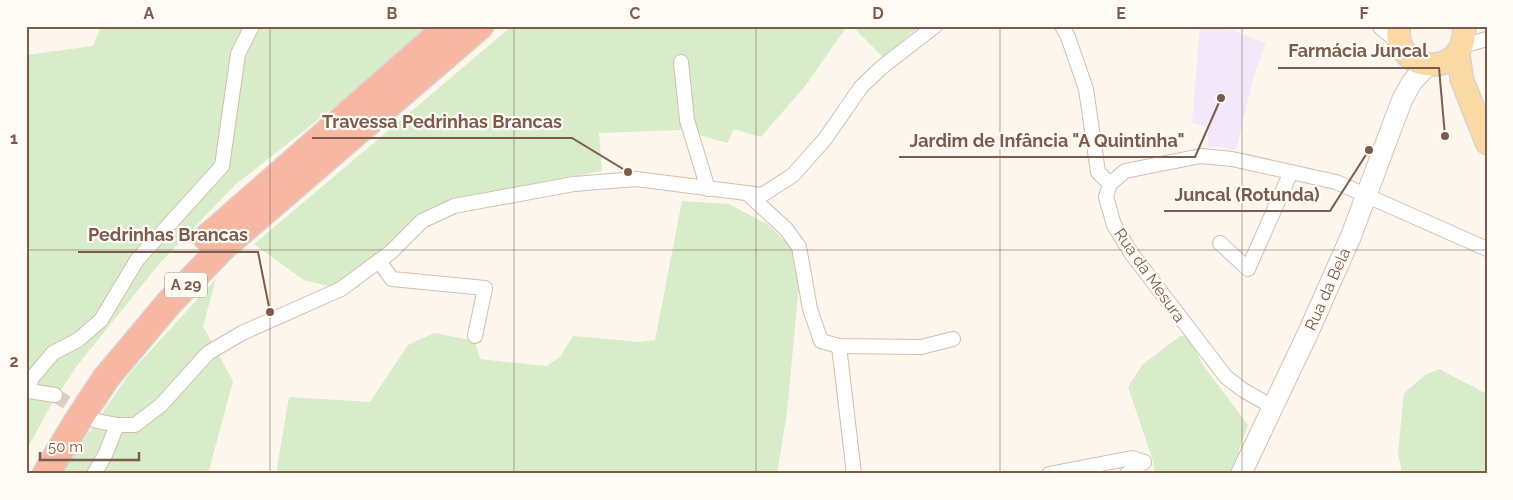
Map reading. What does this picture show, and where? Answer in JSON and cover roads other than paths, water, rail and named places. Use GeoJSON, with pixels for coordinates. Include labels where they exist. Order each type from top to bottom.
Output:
{"type":"FeatureCollection","features":[{"type":"Feature","properties":{"kind":"highway","name":"A 29"},"geometry":{"type":"LineString","coordinates":[[27,474],[38,452],[93,367],[154,293],[209,236],[449,26]]}},
{"type":"Feature","properties":{"kind":"highway","name":"A 29"},"geometry":{"type":"LineString","coordinates":[[46,474],[106,378],[169,303],[209,261],[480,26]]}},
{"type":"Feature","properties":{"kind":"main road"},"geometry":{"type":"LineString","coordinates":[[1396,35],[1410,57],[1453,47],[1452,71],[1462,80],[1487,144]]}},
{"type":"Feature","properties":{"kind":"main road","name":"Rua da Bela"},"geometry":{"type":"LineString","coordinates":[[1396,35],[1402,100]]}},
{"type":"Feature","properties":{"kind":"main road","name":"Rua da Bela"},"geometry":{"type":"LineString","coordinates":[[1241,474],[1308,333],[1351,236],[1365,194],[1402,100],[1412,82],[1453,47]]}},
{"type":"Feature","properties":{"kind":"street"},"geometry":{"type":"LineString","coordinates":[[55,395],[28,391],[31,379],[53,353],[78,340],[101,320],[137,260],[222,166],[238,54],[252,26]]}},
{"type":"Feature","properties":{"kind":"street"},"geometry":{"type":"LineString","coordinates":[[97,421],[117,425],[135,425],[161,405],[208,352],[242,333],[341,289],[391,252],[422,221],[454,206],[574,184],[636,179],[762,195],[793,175],[825,139],[861,86],[882,67],[935,26]]}},
{"type":"Feature","properties":{"kind":"street"},"geometry":{"type":"LineString","coordinates":[[1062,26],[1068,37],[1086,90],[1098,172],[1110,184],[1125,171],[1201,156],[1232,159],[1336,182],[1487,249]]}},
{"type":"Feature","properties":{"kind":"street"},"geometry":{"type":"LineString","coordinates":[[1453,47],[1487,37]]}},
{"type":"Feature","properties":{"kind":"street"},"geometry":{"type":"LineString","coordinates":[[1453,47],[1487,37]]}},
{"type":"Feature","properties":{"kind":"street"},"geometry":{"type":"LineString","coordinates":[[681,62],[687,120],[708,189]]}},
{"type":"Feature","properties":{"kind":"street"},"geometry":{"type":"LineString","coordinates":[[1220,243],[1248,269],[1291,172]]}},
{"type":"Feature","properties":{"kind":"street","name":"Rua da Mesura"},"geometry":{"type":"LineString","coordinates":[[1110,184],[1106,197],[1114,225],[1131,253],[1226,377],[1243,390],[1273,407]]}},
{"type":"Feature","properties":{"kind":"street"},"geometry":{"type":"LineString","coordinates":[[748,194],[786,228],[799,247],[810,309],[821,341],[839,346],[921,348],[953,339]]}},
{"type":"Feature","properties":{"kind":"street"},"geometry":{"type":"LineString","coordinates":[[379,262],[392,279],[485,288],[475,336]]}},
{"type":"Feature","properties":{"kind":"street"},"geometry":{"type":"LineString","coordinates":[[839,346],[854,474]]}},
{"type":"Feature","properties":{"kind":"street"},"geometry":{"type":"LineString","coordinates":[[94,474],[105,455],[117,425]]}},
{"type":"Feature","properties":{"kind":"street"},"geometry":{"type":"LineString","coordinates":[[1049,474],[1132,458],[1148,468]]}},
{"type":"Feature","properties":{"kind":"street"},"geometry":{"type":"LineString","coordinates":[[1127,474],[1148,468]]}},
{"type":"Feature","properties":{"kind":"tunnel"},"geometry":{"type":"LineString","coordinates":[[55,395],[88,416]]}},
{"type":"Feature","properties":{"kind":"place","name":"Jardim de Infância \"A Quintinha\""},"geometry":{"type":"Point","coordinates":[1221,98]}},
{"type":"Feature","properties":{"kind":"place","name":"Farmácia Juncal"},"geometry":{"type":"Point","coordinates":[1445,136]}},
{"type":"Feature","properties":{"kind":"place","name":"Juncal (Rotunda)"},"geometry":{"type":"Point","coordinates":[1369,150]}},
{"type":"Feature","properties":{"kind":"place","name":"Travessa Pedrinhas Brancas"},"geometry":{"type":"Point","coordinates":[628,172]}},
{"type":"Feature","properties":{"kind":"place","name":"Pedrinhas Brancas"},"geometry":{"type":"Point","coordinates":[270,312]}}]}
